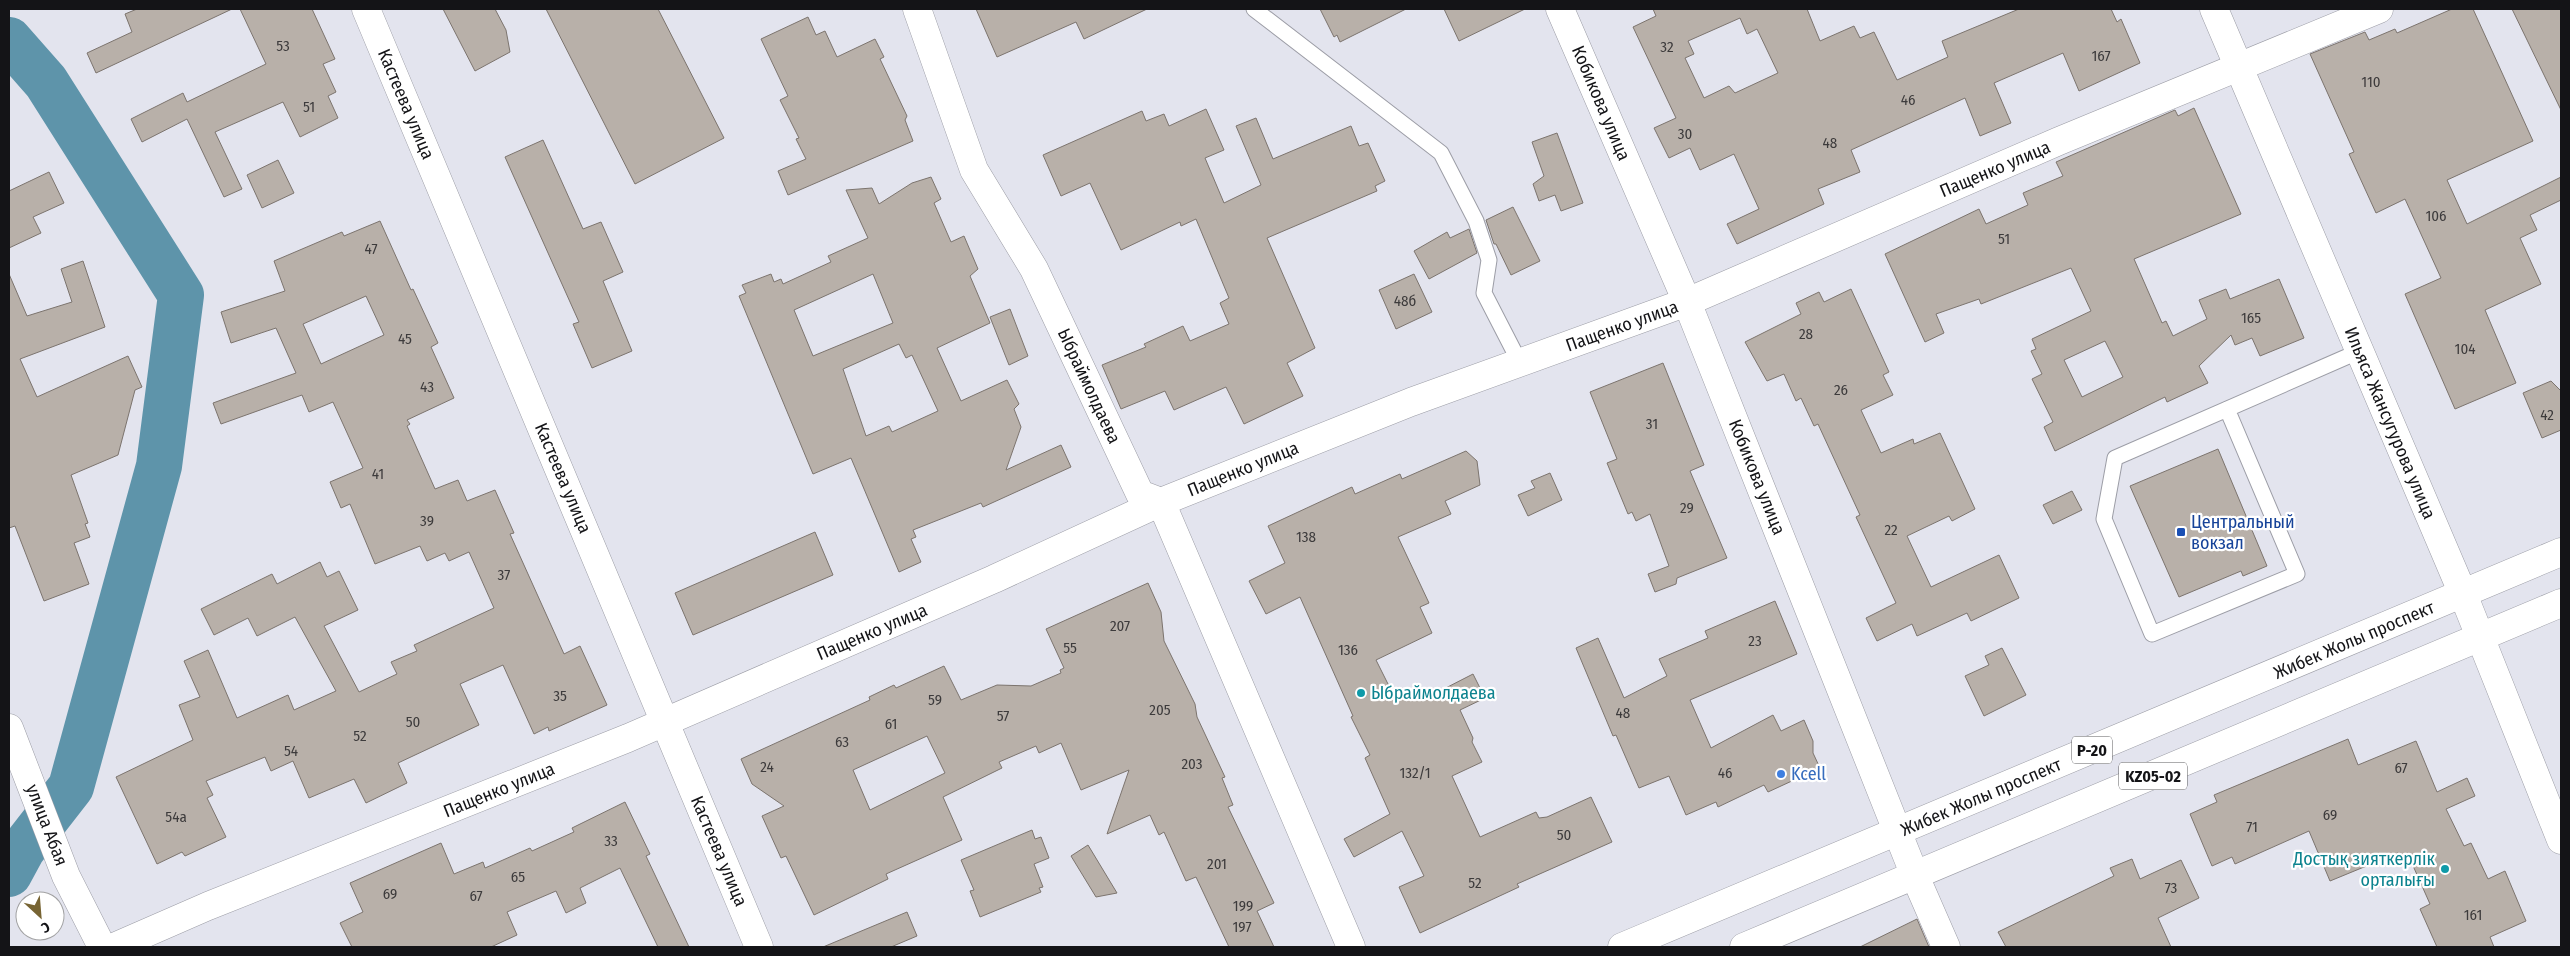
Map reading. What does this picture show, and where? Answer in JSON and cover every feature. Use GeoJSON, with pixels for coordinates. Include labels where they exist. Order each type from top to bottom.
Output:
{"type":"FeatureCollection","features":[{"type":"Feature","properties":{"kind":"main road","name":"Кастеева улица"},"geometry":{"type":"LineString","coordinates":[[366,9],[759,947]]}},
{"type":"Feature","properties":{"kind":"main road","name":"Ыбраймолдаева"},"geometry":{"type":"LineString","coordinates":[[917,9],[974,170],[1034,269],[1140,494],[1161,502]]}},
{"type":"Feature","properties":{"kind":"main road","name":"Кобикова улица"},"geometry":{"type":"LineString","coordinates":[[1560,9],[1687,302],[1915,876],[1946,947]]}},
{"type":"Feature","properties":{"kind":"main road","name":"Ильяса Жансугурова улица"},"geometry":{"type":"LineString","coordinates":[[2214,9],[2481,637],[2561,840]]}},
{"type":"Feature","properties":{"kind":"main road","name":"Пащенко улица"},"geometry":{"type":"LineString","coordinates":[[114,947],[208,906],[628,738],[994,579],[1161,502],[1411,402],[1687,302],[2059,141],[2379,9]]}},
{"type":"Feature","properties":{"kind":"main road"},"geometry":{"type":"LineString","coordinates":[[1161,502],[1351,947]]}},
{"type":"Feature","properties":{"kind":"main road","name":"Жибек Жолы проспект"},"geometry":{"type":"LineString","coordinates":[[1622,947],[2561,552]]}},
{"type":"Feature","properties":{"kind":"main road","name":"KZ05-02"},"geometry":{"type":"LineString","coordinates":[[1744,947],[2561,603]]}},
{"type":"Feature","properties":{"kind":"main road","name":"улица Абая"},"geometry":{"type":"LineString","coordinates":[[9,728],[66,876],[102,947]]}},
{"type":"Feature","properties":{"kind":"lane"},"geometry":{"type":"LineString","coordinates":[[1254,9],[1441,153],[1476,221],[1489,260],[1484,293],[1520,363]]}},
{"type":"Feature","properties":{"kind":"lane"},"geometry":{"type":"LineString","coordinates":[[2227,409],[2297,574],[2152,634],[2104,518],[2115,458],[2227,409],[2360,351]]}},
{"type":"Feature","properties":{"kind":"building"},"geometry":{"type":"Polygon","coordinates":[[[137,9],[232,9],[96,73],[87,53],[132,32],[125,14],[137,9]]]}},
{"type":"Feature","properties":{"kind":"building"},"geometry":{"type":"Polygon","coordinates":[[[240,9],[312,9],[335,59],[323,64],[336,92],[328,96],[338,118],[300,137],[283,102],[215,132],[242,189],[224,197],[187,119],[142,142],[131,119],[183,93],[187,102],[266,64],[240,9]]]}},
{"type":"Feature","properties":{"kind":"building"},"geometry":{"type":"Polygon","coordinates":[[[443,9],[495,9],[506,30],[510,52],[475,71],[443,9]]]}},
{"type":"Feature","properties":{"kind":"building"},"geometry":{"type":"Polygon","coordinates":[[[546,9],[658,9],[724,138],[635,184],[546,9]]]}},
{"type":"Feature","properties":{"kind":"building"},"geometry":{"type":"Polygon","coordinates":[[[976,9],[1147,9],[1084,39],[1076,22],[997,57],[976,9]]]}},
{"type":"Feature","properties":{"kind":"building"},"geometry":{"type":"Polygon","coordinates":[[[1320,9],[1406,9],[1340,42],[1337,35],[1334,37],[1320,9]]]}},
{"type":"Feature","properties":{"kind":"building"},"geometry":{"type":"Polygon","coordinates":[[[1444,9],[1525,9],[1459,41],[1444,9]]]}},
{"type":"Feature","properties":{"kind":"building"},"geometry":{"type":"Polygon","coordinates":[[[1653,9],[1807,9],[1820,41],[1854,26],[1860,38],[1874,32],[1897,80],[1948,57],[1942,41],[2019,9],[2111,9],[2117,22],[2121,19],[2140,63],[2079,91],[2063,53],[1994,83],[2011,123],[1980,136],[1965,98],[1851,150],[1860,172],[1818,189],[1824,204],[1737,244],[1727,224],[1759,209],[1734,154],[1700,170],[1690,148],[1669,158],[1654,128],[1676,118],[1633,27],[1656,16],[1653,9]],[[1740,18],[1688,41],[1694,54],[1685,58],[1704,98],[1729,86],[1735,93],[1778,73],[1757,29],[1747,34],[1740,18]]]}},
{"type":"Feature","properties":{"kind":"building"},"geometry":{"type":"Polygon","coordinates":[[[2452,9],[2473,9],[2533,141],[2447,180],[2467,224],[2561,177],[2561,200],[2530,215],[2537,230],[2520,238],[2541,284],[2485,310],[2516,383],[2455,409],[2405,294],[2441,278],[2405,199],[2376,213],[2349,154],[2354,152],[2310,54],[2365,32],[2369,40],[2395,29],[2397,33],[2452,9]]]}},
{"type":"Feature","properties":{"kind":"building"},"geometry":{"type":"Polygon","coordinates":[[[2512,9],[2561,9],[2561,110],[2512,9]]]}},
{"type":"Feature","properties":{"kind":"building"},"geometry":{"type":"Polygon","coordinates":[[[808,17],[816,35],[825,31],[837,57],[875,39],[884,57],[880,59],[907,116],[905,120],[913,141],[788,195],[778,171],[806,159],[796,139],[799,138],[780,100],[788,96],[761,39],[808,17]]]}},
{"type":"Feature","properties":{"kind":"building"},"geometry":{"type":"Polygon","coordinates":[[[2194,108],[2241,214],[2134,259],[2162,323],[2166,321],[2173,336],[2207,319],[2199,300],[2226,289],[2230,299],[2279,279],[2304,338],[2260,356],[2252,338],[2235,345],[2231,335],[2199,366],[2208,383],[2167,402],[2165,397],[2055,451],[2044,427],[2053,422],[2032,379],[2042,374],[2031,351],[2036,349],[2032,339],[2091,311],[2071,268],[1981,304],[1979,299],[1936,314],[1944,333],[1925,342],[1885,254],[1979,209],[1986,224],[2028,205],[2023,193],[2063,176],[2056,162],[2175,110],[2178,116],[2194,108]],[[2105,341],[2064,360],[2082,397],[2123,377],[2105,341]]]}},
{"type":"Feature","properties":{"kind":"building"},"geometry":{"type":"Polygon","coordinates":[[[1206,109],[1224,150],[1205,158],[1224,203],[1261,185],[1236,126],[1256,118],[1273,159],[1351,126],[1359,146],[1368,143],[1385,181],[1375,186],[1377,191],[1267,238],[1315,348],[1287,363],[1303,396],[1244,424],[1226,387],[1174,410],[1165,391],[1121,409],[1102,365],[1146,347],[1144,344],[1183,326],[1190,341],[1229,324],[1220,303],[1229,298],[1196,219],[1181,226],[1180,222],[1121,250],[1090,183],[1061,196],[1043,155],[1142,111],[1146,121],[1164,114],[1169,126],[1206,109]]]}},
{"type":"Feature","properties":{"kind":"building"},"geometry":{"type":"Polygon","coordinates":[[[1557,133],[1583,203],[1561,211],[1555,195],[1539,201],[1533,184],[1544,176],[1532,142],[1557,133]]]}},
{"type":"Feature","properties":{"kind":"building"},"geometry":{"type":"Polygon","coordinates":[[[543,140],[583,229],[601,222],[623,272],[603,281],[632,351],[592,368],[573,324],[579,322],[505,157],[543,140]]]}},
{"type":"Feature","properties":{"kind":"building"},"geometry":{"type":"Polygon","coordinates":[[[278,160],[294,193],[262,208],[247,175],[278,160]]]}},
{"type":"Feature","properties":{"kind":"building"},"geometry":{"type":"Polygon","coordinates":[[[49,172],[64,203],[33,217],[41,233],[9,248],[9,191],[49,172]]]}},
{"type":"Feature","properties":{"kind":"building"},"geometry":{"type":"Polygon","coordinates":[[[931,177],[941,199],[934,203],[951,242],[964,236],[978,269],[970,276],[990,323],[937,348],[961,401],[1007,380],[1019,404],[1014,409],[1021,427],[1006,470],[1061,445],[1071,467],[983,507],[981,503],[913,530],[916,537],[911,539],[921,562],[899,572],[851,458],[813,474],[739,296],[746,293],[742,285],[771,274],[774,282],[781,279],[783,284],[831,262],[828,256],[868,238],[846,190],[872,188],[879,204],[912,183],[931,177]],[[873,274],[794,310],[813,356],[893,323],[873,274]],[[899,344],[843,369],[866,436],[889,426],[892,432],[938,411],[912,355],[906,358],[899,344]]]}},
{"type":"Feature","properties":{"kind":"building"},"geometry":{"type":"Polygon","coordinates":[[[1513,207],[1540,261],[1511,275],[1496,244],[1494,244],[1486,220],[1513,207]]]}},
{"type":"Feature","properties":{"kind":"building"},"geometry":{"type":"Polygon","coordinates":[[[380,221],[411,290],[413,289],[438,343],[431,347],[454,398],[407,420],[410,424],[407,426],[435,489],[458,480],[467,501],[495,490],[514,533],[510,534],[564,654],[580,646],[607,705],[549,731],[548,727],[534,734],[503,665],[460,684],[479,725],[398,763],[407,783],[366,803],[354,779],[309,798],[293,761],[271,771],[265,757],[206,781],[213,795],[207,798],[226,837],[185,856],[182,852],[157,864],[116,777],[193,740],[179,705],[200,697],[184,661],[208,650],[237,718],[288,695],[294,710],[336,691],[295,617],[257,636],[248,618],[214,635],[201,609],[272,574],[277,584],[320,562],[327,577],[339,571],[358,610],[324,626],[359,692],[397,674],[391,662],[417,651],[414,645],[494,608],[469,552],[449,561],[445,553],[427,561],[420,546],[375,564],[350,504],[341,508],[330,482],[363,468],[333,402],[309,412],[302,395],[221,424],[213,403],[296,373],[276,328],[231,343],[221,312],[285,291],[274,261],[342,232],[344,236],[380,221]],[[366,296],[303,324],[321,364],[384,335],[366,296]]]}},
{"type":"Feature","properties":{"kind":"building"},"geometry":{"type":"Polygon","coordinates":[[[1469,229],[1477,253],[1429,279],[1414,251],[1447,232],[1450,238],[1469,229]]]}},
{"type":"Feature","properties":{"kind":"building"},"geometry":{"type":"Polygon","coordinates":[[[83,261],[105,327],[20,359],[37,397],[128,356],[142,387],[135,390],[118,455],[71,475],[88,523],[85,524],[90,537],[74,543],[89,584],[44,601],[15,526],[9,528],[9,274],[27,316],[72,302],[61,269],[83,261]]]}},
{"type":"Feature","properties":{"kind":"building"},"geometry":{"type":"Polygon","coordinates":[[[1414,274],[1432,312],[1396,329],[1379,290],[1414,274]]]}},
{"type":"Feature","properties":{"kind":"building"},"geometry":{"type":"Polygon","coordinates":[[[1851,289],[1889,372],[1883,375],[1893,395],[1861,410],[1881,453],[1913,439],[1914,444],[1940,433],[1975,509],[1952,521],[1949,516],[1907,536],[1931,587],[1999,555],[2019,598],[1971,621],[1967,613],[1917,636],[1912,624],[1877,641],[1866,618],[1896,603],[1856,517],[1860,515],[1818,424],[1814,426],[1801,398],[1796,401],[1784,374],[1767,381],[1745,342],[1801,314],[1796,303],[1819,292],[1824,302],[1851,289]]]}},
{"type":"Feature","properties":{"kind":"building"},"geometry":{"type":"Polygon","coordinates":[[[1010,309],[1028,356],[1009,365],[990,317],[1010,309]]]}},
{"type":"Feature","properties":{"kind":"building"},"geometry":{"type":"Polygon","coordinates":[[[1663,363],[1704,465],[1690,471],[1727,558],[1677,578],[1676,584],[1655,592],[1648,574],[1669,566],[1650,514],[1636,521],[1632,512],[1628,514],[1607,463],[1617,459],[1590,392],[1663,363]]]}},
{"type":"Feature","properties":{"kind":"building"},"geometry":{"type":"Polygon","coordinates":[[[2551,381],[2561,391],[2561,430],[2542,438],[2523,393],[2551,381]]]}},
{"type":"Feature","properties":{"kind":"building"},"geometry":{"type":"Polygon","coordinates":[[[2218,449],[2267,566],[2243,576],[2241,571],[2179,597],[2130,486],[2218,449]]]}},
{"type":"Feature","properties":{"kind":"building"},"geometry":{"type":"Polygon","coordinates":[[[1466,451],[1477,461],[1480,485],[1445,501],[1451,514],[1398,537],[1429,603],[1420,607],[1432,633],[1376,660],[1396,700],[1410,694],[1414,697],[1431,689],[1434,694],[1473,674],[1485,698],[1460,710],[1482,762],[1452,776],[1480,837],[1536,812],[1539,818],[1547,817],[1591,797],[1612,842],[1517,884],[1519,887],[1420,933],[1399,887],[1424,876],[1402,831],[1354,857],[1344,839],[1390,814],[1365,758],[1370,755],[1351,717],[1353,716],[1300,597],[1266,614],[1249,581],[1285,563],[1268,526],[1352,487],[1355,494],[1400,474],[1402,479],[1466,451]]]}},
{"type":"Feature","properties":{"kind":"building"},"geometry":{"type":"Polygon","coordinates":[[[1550,473],[1562,500],[1528,516],[1518,495],[1535,488],[1531,481],[1550,473]]]}},
{"type":"Feature","properties":{"kind":"building"},"geometry":{"type":"Polygon","coordinates":[[[2072,491],[2082,510],[2053,524],[2043,505],[2072,491]]]}},
{"type":"Feature","properties":{"kind":"building"},"geometry":{"type":"Polygon","coordinates":[[[815,532],[833,575],[693,635],[675,593],[815,532]]]}},
{"type":"Feature","properties":{"kind":"building"},"geometry":{"type":"Polygon","coordinates":[[[1148,583],[1161,612],[1164,641],[1195,704],[1197,717],[1225,777],[1222,778],[1233,805],[1228,807],[1274,903],[1257,911],[1274,947],[1229,947],[1196,877],[1186,881],[1164,832],[1159,835],[1150,815],[1107,834],[1129,770],[1081,790],[1061,743],[1039,753],[1036,746],[999,762],[1002,768],[943,797],[962,840],[886,874],[888,879],[814,915],[786,856],[781,858],[762,816],[784,806],[752,784],[741,759],[870,700],[869,697],[894,685],[896,688],[944,666],[961,700],[997,685],[1031,686],[1061,673],[1060,670],[1064,668],[1046,629],[1148,583]],[[927,736],[853,770],[870,810],[945,773],[927,736]]]}},
{"type":"Feature","properties":{"kind":"building"},"geometry":{"type":"Polygon","coordinates":[[[1775,601],[1797,654],[1690,700],[1711,748],[1773,715],[1781,731],[1804,720],[1813,741],[1813,753],[1820,768],[1768,792],[1764,785],[1718,807],[1716,802],[1686,815],[1669,776],[1639,788],[1616,735],[1613,736],[1576,648],[1598,638],[1624,698],[1667,676],[1659,659],[1708,638],[1705,631],[1775,601]]]}},
{"type":"Feature","properties":{"kind":"building"},"geometry":{"type":"Polygon","coordinates":[[[2002,648],[2026,695],[1984,716],[1965,676],[1989,665],[1985,656],[2002,648]]]}},
{"type":"Feature","properties":{"kind":"building"},"geometry":{"type":"Polygon","coordinates":[[[2348,739],[2358,765],[2416,741],[2437,792],[2467,778],[2475,796],[2446,809],[2464,846],[2471,843],[2488,879],[2505,871],[2526,921],[2490,937],[2494,947],[2437,947],[2420,909],[2430,904],[2410,859],[2402,863],[2398,853],[2330,881],[2309,831],[2235,864],[2232,857],[2212,866],[2190,814],[2217,802],[2214,795],[2348,739]]]}},
{"type":"Feature","properties":{"kind":"building"},"geometry":{"type":"Polygon","coordinates":[[[625,802],[650,854],[646,856],[689,947],[658,947],[620,868],[580,888],[586,903],[566,913],[556,891],[507,912],[517,935],[491,947],[352,947],[340,923],[363,912],[350,883],[441,843],[454,874],[483,862],[485,868],[530,848],[532,851],[574,832],[572,828],[625,802]]]}},
{"type":"Feature","properties":{"kind":"building"},"geometry":{"type":"Polygon","coordinates":[[[1032,830],[1035,839],[1041,837],[1049,858],[1034,864],[1043,887],[1039,888],[1041,892],[980,917],[970,891],[974,890],[961,860],[1032,830]]]}},
{"type":"Feature","properties":{"kind":"building"},"geometry":{"type":"Polygon","coordinates":[[[1088,845],[1117,893],[1096,897],[1071,856],[1088,845]]]}},
{"type":"Feature","properties":{"kind":"building"},"geometry":{"type":"Polygon","coordinates":[[[2132,859],[2140,879],[2181,860],[2199,898],[2158,918],[2171,947],[2006,947],[1998,932],[2114,876],[2110,868],[2132,859]]]}},
{"type":"Feature","properties":{"kind":"building"},"geometry":{"type":"Polygon","coordinates":[[[907,912],[917,936],[891,947],[823,947],[907,912]]]}},
{"type":"Feature","properties":{"kind":"building"},"geometry":{"type":"Polygon","coordinates":[[[1917,919],[1929,947],[1860,947],[1917,919]]]}},
{"type":"Feature","properties":{"kind":"waterway"},"geometry":{"type":"LineString","coordinates":[[9,40],[46,82],[181,295],[159,466],[71,787],[22,850],[9,874]]}},
{"type":"Feature","properties":{"kind":"place","name":"Центральный вокзал"},"geometry":{"type":"Point","coordinates":[2181,532]}},
{"type":"Feature","properties":{"kind":"place","name":"Ыбраймолдаева"},"geometry":{"type":"Point","coordinates":[1361,693]}},
{"type":"Feature","properties":{"kind":"place","name":"Kcell"},"geometry":{"type":"Point","coordinates":[1781,774]}},
{"type":"Feature","properties":{"kind":"place","name":"Достық зияткерлік орталығы"},"geometry":{"type":"Point","coordinates":[2445,869]}}]}
